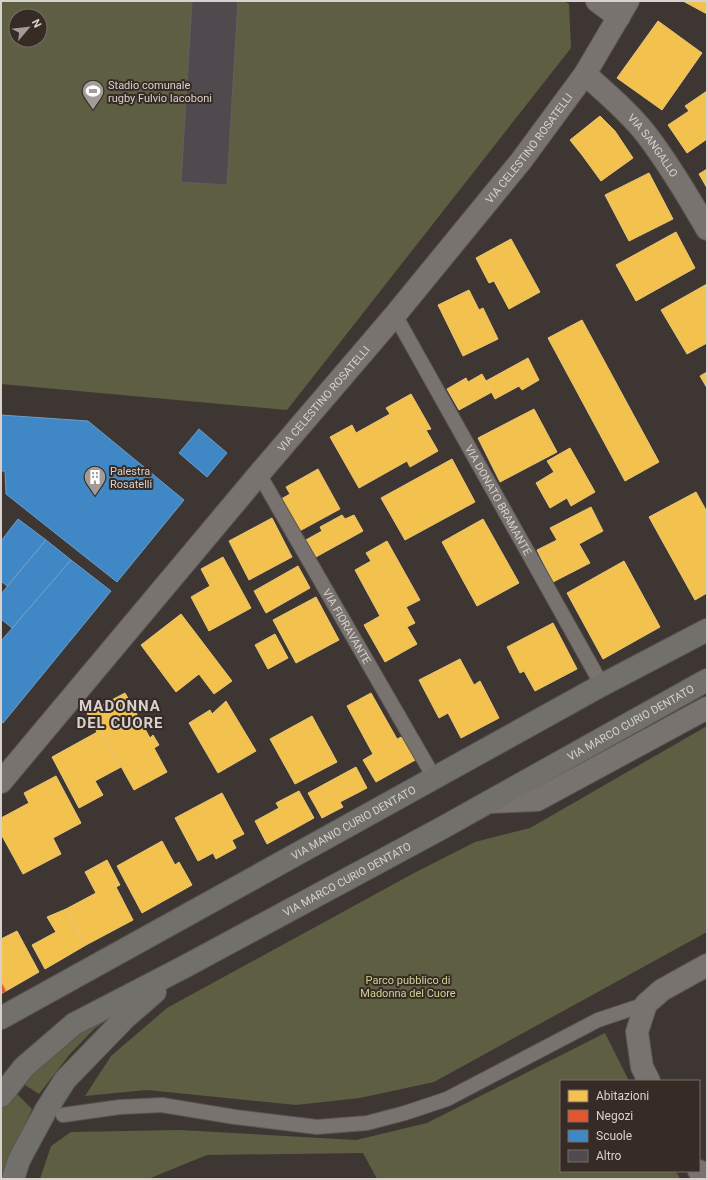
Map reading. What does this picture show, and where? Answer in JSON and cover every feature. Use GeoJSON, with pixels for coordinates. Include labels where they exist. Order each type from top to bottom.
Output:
{"type":"FeatureCollection","features":[{"type":"Feature","properties":{"kind":"main road","name":"VIA MANIO CURIO DENTATO"},"geometry":{"type":"LineString","coordinates":[[1,1018],[602,685],[707,630]]}},
{"type":"Feature","properties":{"kind":"main road","name":"VIA MARCO CURIO DENTATO"},"geometry":{"type":"LineString","coordinates":[[1,1096],[24,1067],[74,1024],[184,967],[489,802],[707,680]]}},
{"type":"Feature","properties":{"kind":"main road"},"geometry":{"type":"LineString","coordinates":[[13,1179],[19,1160],[64,1080],[125,1018],[184,967]]}},
{"type":"Feature","properties":{"kind":"street"},"geometry":{"type":"LineString","coordinates":[[597,1],[623,9]]}},
{"type":"Feature","properties":{"kind":"street","name":"VIA CELESTINO ROSATELLI"},"geometry":{"type":"LineString","coordinates":[[1,782],[259,474],[395,315],[521,161],[585,74],[623,9]]}},
{"type":"Feature","properties":{"kind":"street","name":"VIA SANGALLO"},"geometry":{"type":"LineString","coordinates":[[585,74],[618,104],[645,133],[671,170],[707,229]]}},
{"type":"Feature","properties":{"kind":"street"},"geometry":{"type":"LineString","coordinates":[[489,802],[537,800],[707,708]]}},
{"type":"Feature","properties":{"kind":"street"},"geometry":{"type":"LineString","coordinates":[[649,1080],[642,1067],[637,1032],[646,1004],[662,990],[707,965]]}},
{"type":"Feature","properties":{"kind":"lane","name":"VIA DONATO BRAMANTE"},"geometry":{"type":"LineString","coordinates":[[395,315],[602,685]]}},
{"type":"Feature","properties":{"kind":"lane","name":"VIA FIORAVANTE"},"geometry":{"type":"LineString","coordinates":[[259,474],[435,778]]}},
{"type":"Feature","properties":{"kind":"lane"},"geometry":{"type":"LineString","coordinates":[[62,1115],[120,1107],[162,1105],[235,1117],[317,1127],[367,1122],[405,1113],[447,1099],[598,1020],[646,1004]]}},
{"type":"Feature","properties":{"kind":"green space"},"geometry":{"type":"Polygon","coordinates":[[[1,1],[564,1],[569,4],[571,48],[287,410],[1,384],[1,1]]]}},
{"type":"Feature","properties":{"kind":"green space","name":"Parco pubblico di Madonna del Cuore"},"geometry":{"type":"Polygon","coordinates":[[[707,726],[707,932],[434,1082],[360,1098],[296,1105],[147,1090],[85,1096],[111,1056],[167,1008],[414,873],[475,842],[530,828],[707,726]]]}},
{"type":"Feature","properties":{"kind":"green space"},"geometry":{"type":"Polygon","coordinates":[[[137,998],[94,1029],[70,1054],[39,1094],[19,1081],[77,1027],[137,998]]]}},
{"type":"Feature","properties":{"kind":"green space"},"geometry":{"type":"Polygon","coordinates":[[[605,1033],[628,1080],[560,1080],[560,1172],[676,1172],[680,1179],[377,1179],[363,1153],[207,1155],[148,1179],[40,1179],[51,1146],[71,1132],[179,1130],[356,1140],[427,1123],[605,1033]]]}},
{"type":"Feature","properties":{"kind":"green space"},"geometry":{"type":"Polygon","coordinates":[[[14,1091],[32,1109],[9,1161],[3,1179],[1,1179],[1,1110],[3,1104],[14,1091]]]}},
{"type":"Feature","properties":{"kind":"building: Abitazioni"},"geometry":{"type":"Polygon","coordinates":[[[683,1],[707,1],[707,14],[683,1]]]}},
{"type":"Feature","properties":{"kind":"building: Abitazioni"},"geometry":{"type":"Polygon","coordinates":[[[658,21],[702,53],[662,110],[617,78],[658,21]]]}},
{"type":"Feature","properties":{"kind":"building: Abitazioni"},"geometry":{"type":"Polygon","coordinates":[[[707,91],[707,139],[687,153],[668,125],[689,111],[685,106],[707,91]]]}},
{"type":"Feature","properties":{"kind":"building: Abitazioni"},"geometry":{"type":"Polygon","coordinates":[[[600,116],[615,131],[633,158],[601,181],[570,140],[600,116]]]}},
{"type":"Feature","properties":{"kind":"building: Abitazioni"},"geometry":{"type":"Polygon","coordinates":[[[707,169],[707,188],[699,174],[707,169]]]}},
{"type":"Feature","properties":{"kind":"building: Abitazioni"},"geometry":{"type":"Polygon","coordinates":[[[649,173],[673,219],[629,241],[605,195],[649,173]]]}},
{"type":"Feature","properties":{"kind":"building: Abitazioni"},"geometry":{"type":"Polygon","coordinates":[[[676,232],[695,268],[636,301],[616,265],[676,232]]]}},
{"type":"Feature","properties":{"kind":"building: Abitazioni"},"geometry":{"type":"Polygon","coordinates":[[[511,239],[540,292],[509,309],[494,281],[489,283],[476,258],[511,239]]]}},
{"type":"Feature","properties":{"kind":"building: Abitazioni"},"geometry":{"type":"Polygon","coordinates":[[[707,284],[707,343],[687,354],[661,310],[707,284]]]}},
{"type":"Feature","properties":{"kind":"building: Abitazioni"},"geometry":{"type":"Polygon","coordinates":[[[469,290],[479,310],[483,308],[498,339],[463,356],[438,305],[469,290]]]}},
{"type":"Feature","properties":{"kind":"building: Abitazioni"},"geometry":{"type":"Polygon","coordinates":[[[582,320],[659,462],[625,481],[548,338],[582,320]]]}},
{"type":"Feature","properties":{"kind":"building: Abitazioni"},"geometry":{"type":"Polygon","coordinates":[[[528,358],[539,380],[522,390],[519,386],[495,399],[486,381],[528,358]]]}},
{"type":"Feature","properties":{"kind":"building: Abitazioni"},"geometry":{"type":"Polygon","coordinates":[[[707,372],[707,388],[700,376],[707,372]]]}},
{"type":"Feature","properties":{"kind":"building: Abitazioni"},"geometry":{"type":"Polygon","coordinates":[[[482,374],[492,392],[459,410],[447,389],[466,378],[468,382],[482,374]]]}},
{"type":"Feature","properties":{"kind":"building: Abitazioni"},"geometry":{"type":"Polygon","coordinates":[[[411,394],[431,429],[426,430],[438,451],[410,467],[407,461],[359,488],[330,437],[352,425],[356,433],[390,414],[386,408],[411,394]]]}},
{"type":"Feature","properties":{"kind":"building: Abitazioni"},"geometry":{"type":"Polygon","coordinates":[[[534,409],[557,452],[500,482],[478,438],[534,409]]]}},
{"type":"Feature","properties":{"kind":"building: Abitazioni"},"geometry":{"type":"Polygon","coordinates":[[[570,448],[595,492],[571,506],[567,498],[550,508],[536,483],[554,472],[547,461],[570,448]]]}},
{"type":"Feature","properties":{"kind":"building: Abitazioni"},"geometry":{"type":"Polygon","coordinates":[[[452,459],[475,502],[405,540],[381,498],[452,459]]]}},
{"type":"Feature","properties":{"kind":"building: Abitazioni"},"geometry":{"type":"Polygon","coordinates":[[[318,469],[340,509],[294,534],[276,502],[290,494],[286,487],[318,469]]]}},
{"type":"Feature","properties":{"kind":"building: Abitazioni"},"geometry":{"type":"Polygon","coordinates":[[[696,492],[707,512],[707,593],[695,600],[649,517],[696,492]]]}},
{"type":"Feature","properties":{"kind":"building: Abitazioni"},"geometry":{"type":"Polygon","coordinates":[[[591,507],[603,531],[579,544],[590,563],[553,582],[537,550],[557,540],[550,528],[591,507]]]}},
{"type":"Feature","properties":{"kind":"building: Abitazioni"},"geometry":{"type":"Polygon","coordinates":[[[342,515],[345,519],[354,515],[363,531],[314,558],[304,541],[322,531],[320,527],[342,515]]]}},
{"type":"Feature","properties":{"kind":"building: Abitazioni"},"geometry":{"type":"Polygon","coordinates":[[[272,518],[292,557],[249,580],[229,541],[272,518]]]}},
{"type":"Feature","properties":{"kind":"building: Abitazioni"},"geometry":{"type":"Polygon","coordinates":[[[483,519],[519,583],[477,606],[442,542],[483,519]]]}},
{"type":"Feature","properties":{"kind":"building: Abitazioni"},"geometry":{"type":"Polygon","coordinates":[[[387,541],[420,600],[406,607],[415,623],[407,627],[417,644],[385,662],[364,625],[380,616],[355,570],[371,561],[366,553],[387,541]]]}},
{"type":"Feature","properties":{"kind":"building: Abitazioni"},"geometry":{"type":"Polygon","coordinates":[[[223,557],[251,608],[209,631],[191,597],[210,586],[201,569],[223,557]]]}},
{"type":"Feature","properties":{"kind":"building: Abitazioni"},"geometry":{"type":"Polygon","coordinates":[[[624,561],[660,627],[603,659],[567,593],[624,561]]]}},
{"type":"Feature","properties":{"kind":"building: Abitazioni"},"geometry":{"type":"Polygon","coordinates":[[[298,566],[310,588],[266,613],[254,591],[298,566]]]}},
{"type":"Feature","properties":{"kind":"building: Abitazioni"},"geometry":{"type":"Polygon","coordinates":[[[316,597],[339,640],[296,663],[273,620],[316,597]]]}},
{"type":"Feature","properties":{"kind":"building: Abitazioni"},"geometry":{"type":"Polygon","coordinates":[[[181,614],[232,681],[214,694],[199,674],[176,692],[141,645],[181,614]]]}},
{"type":"Feature","properties":{"kind":"building: Abitazioni"},"geometry":{"type":"Polygon","coordinates":[[[553,623],[577,669],[535,691],[524,671],[520,673],[507,647],[553,623]]]}},
{"type":"Feature","properties":{"kind":"building: Abitazioni"},"geometry":{"type":"Polygon","coordinates":[[[275,634],[288,658],[268,669],[255,645],[275,634]]]}},
{"type":"Feature","properties":{"kind":"building: Abitazioni"},"geometry":{"type":"Polygon","coordinates":[[[460,659],[474,685],[480,681],[499,718],[461,738],[448,713],[439,718],[419,680],[460,659]]]}},
{"type":"Feature","properties":{"kind":"building: Abitazioni"},"geometry":{"type":"Polygon","coordinates":[[[125,693],[150,738],[153,735],[159,745],[154,748],[167,772],[134,790],[101,730],[97,732],[87,713],[125,693]]]}},
{"type":"Feature","properties":{"kind":"building: Abitazioni"},"geometry":{"type":"Polygon","coordinates":[[[371,693],[397,739],[404,736],[417,759],[376,782],[363,760],[373,754],[347,706],[371,693]]]}},
{"type":"Feature","properties":{"kind":"building: Abitazioni"},"geometry":{"type":"Polygon","coordinates":[[[226,701],[256,751],[218,773],[189,723],[210,710],[212,714],[226,701]]]}},
{"type":"Feature","properties":{"kind":"building: Abitazioni"},"geometry":{"type":"Polygon","coordinates":[[[312,716],[337,762],[295,784],[270,739],[312,716]]]}},
{"type":"Feature","properties":{"kind":"building: Abitazioni"},"geometry":{"type":"Polygon","coordinates":[[[101,730],[121,767],[95,781],[103,795],[79,808],[52,757],[101,730]]]}},
{"type":"Feature","properties":{"kind":"building: Abitazioni"},"geometry":{"type":"Polygon","coordinates":[[[356,767],[367,788],[340,802],[343,807],[322,818],[308,793],[356,767]]]}},
{"type":"Feature","properties":{"kind":"building: Abitazioni"},"geometry":{"type":"Polygon","coordinates":[[[56,776],[81,823],[53,838],[61,854],[23,874],[1,834],[1,818],[29,803],[24,793],[56,776]]]}},
{"type":"Feature","properties":{"kind":"building: Abitazioni"},"geometry":{"type":"Polygon","coordinates":[[[299,791],[314,818],[267,844],[255,821],[279,808],[276,803],[299,791]]]}},
{"type":"Feature","properties":{"kind":"building: Abitazioni"},"geometry":{"type":"Polygon","coordinates":[[[222,793],[244,834],[232,840],[236,848],[216,859],[213,853],[198,861],[175,818],[222,793]]]}},
{"type":"Feature","properties":{"kind":"building: Abitazioni"},"geometry":{"type":"Polygon","coordinates":[[[162,841],[175,865],[179,862],[192,885],[142,913],[117,866],[162,841]]]}},
{"type":"Feature","properties":{"kind":"building: Abitazioni"},"geometry":{"type":"Polygon","coordinates":[[[107,860],[120,885],[116,887],[133,920],[86,945],[66,909],[96,893],[85,872],[107,860]]]}},
{"type":"Feature","properties":{"kind":"building: Abitazioni"},"geometry":{"type":"Polygon","coordinates":[[[66,909],[86,945],[45,969],[32,945],[56,932],[47,917],[66,909]]]}},
{"type":"Feature","properties":{"kind":"building: Abitazioni"},"geometry":{"type":"Polygon","coordinates":[[[17,931],[39,972],[6,991],[1,982],[1,939],[17,931]]]}},
{"type":"Feature","properties":{"kind":"building: Negozi"},"geometry":{"type":"Polygon","coordinates":[[[1,982],[6,991],[1,994],[1,982]]]}},
{"type":"Feature","properties":{"kind":"building: Scuole","name":"Palestra Rosatelli"},"geometry":{"type":"Polygon","coordinates":[[[1,415],[88,421],[184,500],[117,582],[6,494],[5,471],[1,471],[1,415]]]}},
{"type":"Feature","properties":{"kind":"building: Scuole"},"geometry":{"type":"Polygon","coordinates":[[[199,429],[227,453],[207,477],[179,453],[199,429]]]}},
{"type":"Feature","properties":{"kind":"building: Scuole"},"geometry":{"type":"Polygon","coordinates":[[[18,519],[46,540],[7,586],[1,581],[1,541],[18,519]]]}},
{"type":"Feature","properties":{"kind":"building: Scuole"},"geometry":{"type":"Polygon","coordinates":[[[46,540],[71,560],[12,628],[1,619],[1,594],[46,540]]]}},
{"type":"Feature","properties":{"kind":"building: Scuole"},"geometry":{"type":"Polygon","coordinates":[[[71,560],[111,591],[3,723],[1,721],[1,641],[71,560]]]}},
{"type":"Feature","properties":{"kind":"building: Altro"},"geometry":{"type":"Polygon","coordinates":[[[192,1],[238,1],[227,185],[181,182],[192,1]]]}},
{"type":"Feature","properties":{"kind":"place","name":"Stadio comunale rugby Fulvio Iacoboni"},"geometry":{"type":"Point","coordinates":[93,110]}},
{"type":"Feature","properties":{"kind":"place","name":"Palestra Rosatelli"},"geometry":{"type":"Point","coordinates":[95,496]}},
{"type":"Feature","properties":{"kind":"district","name":"MADONNA DEL CUORE"},"geometry":{"type":"Point","coordinates":[120,714]}}]}
